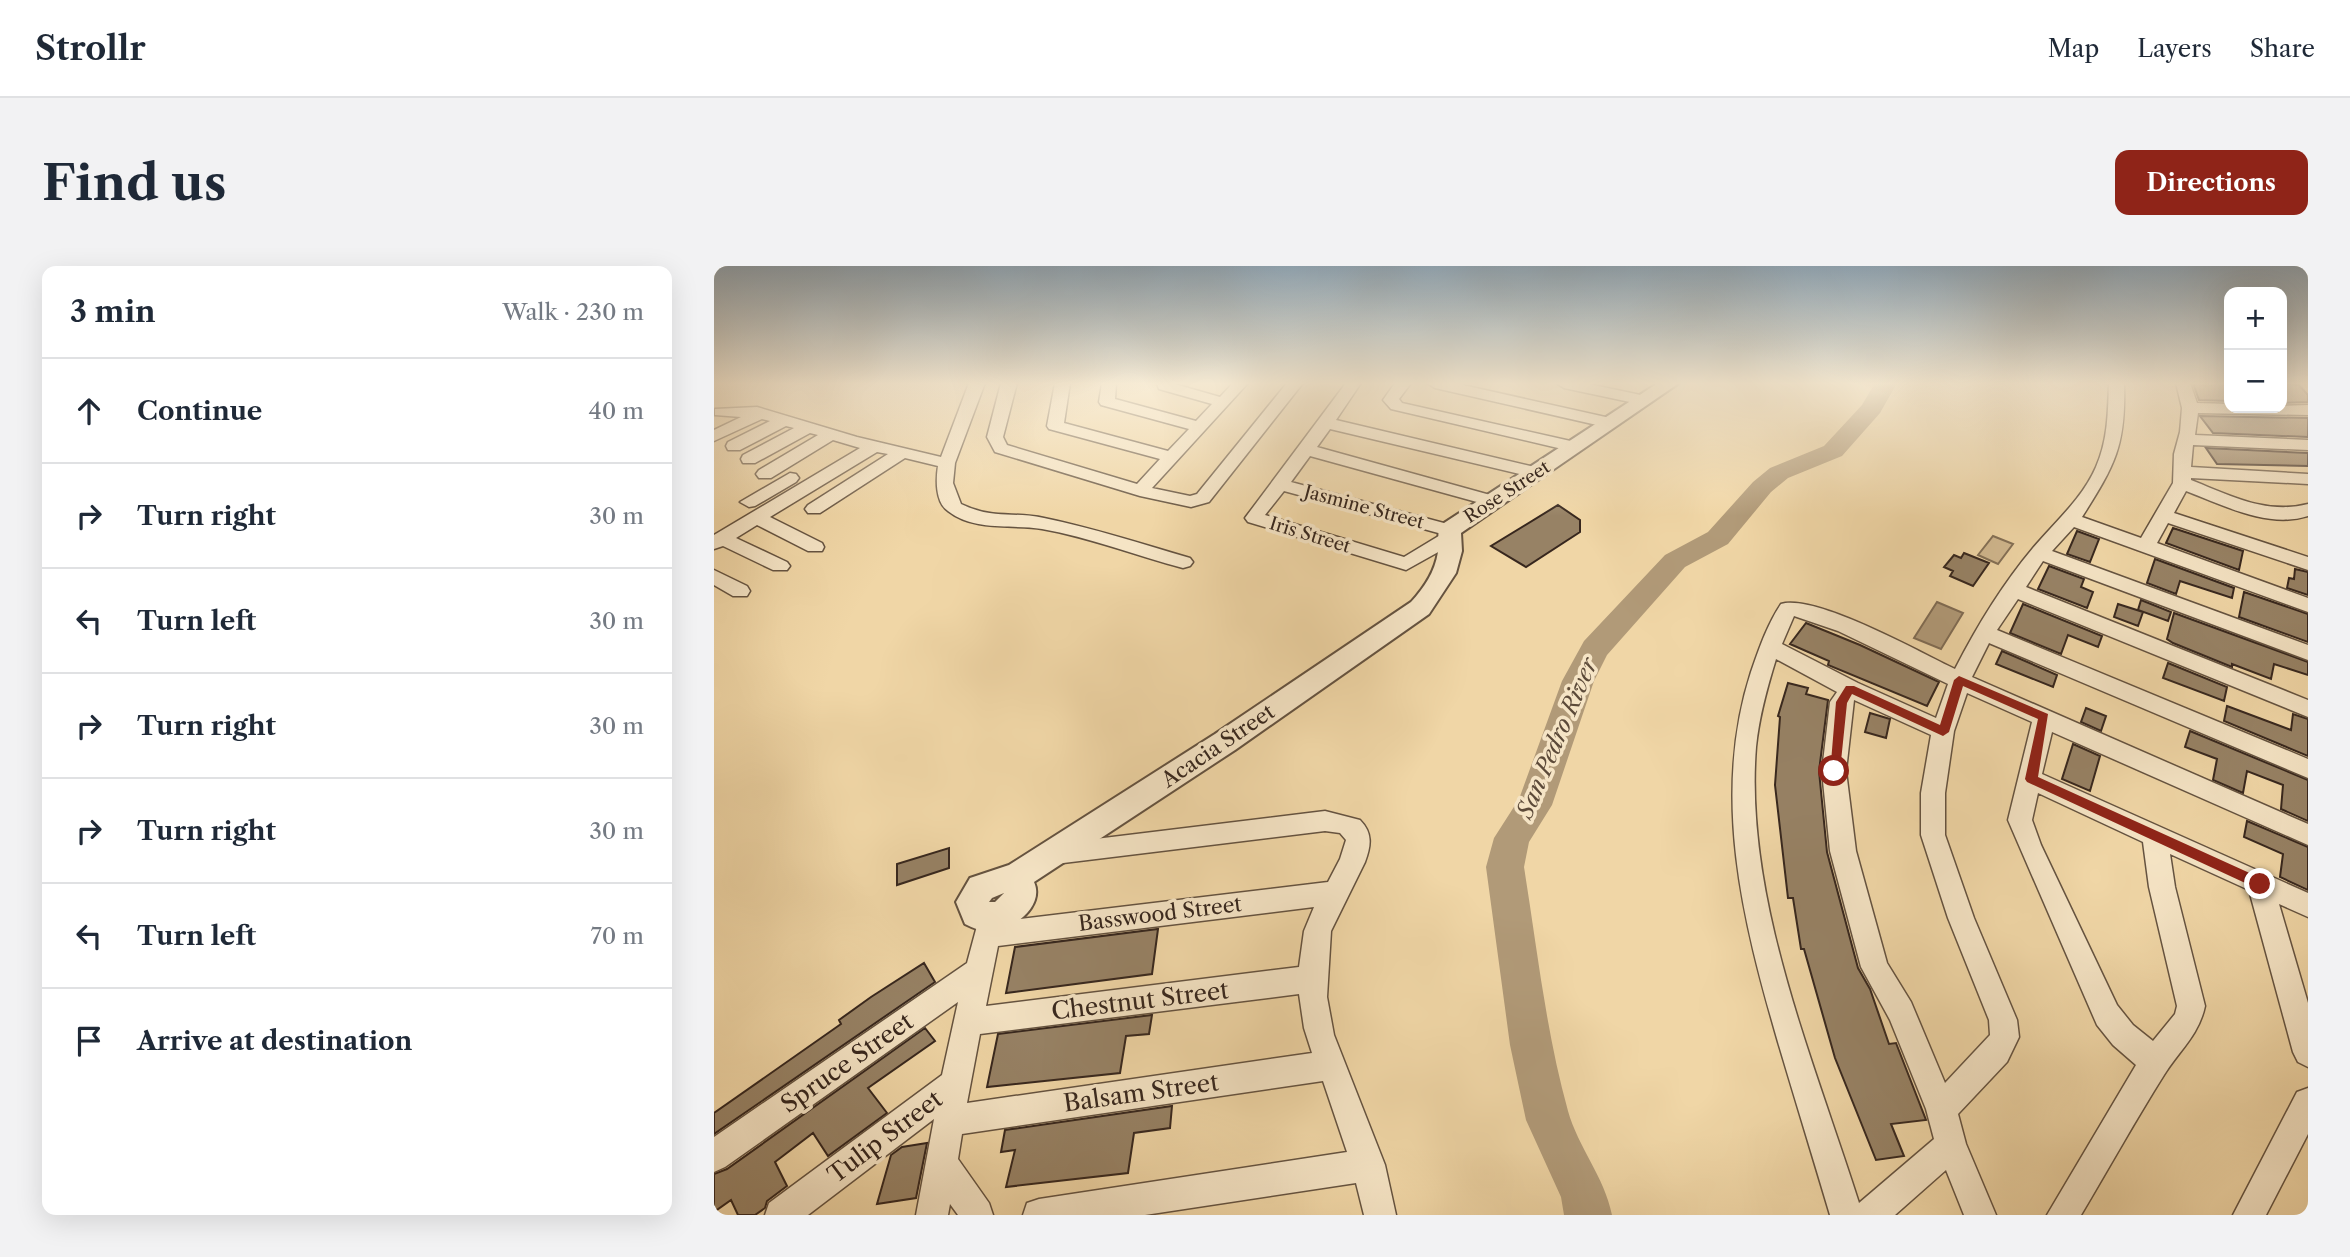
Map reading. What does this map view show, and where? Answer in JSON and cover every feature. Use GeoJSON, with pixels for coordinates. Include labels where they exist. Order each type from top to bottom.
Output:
{"type":"FeatureCollection","features":[{"type":"Feature","properties":{"kind":"street"},"geometry":{"type":"LineString","coordinates":[[714,436],[732,427]]}},
{"type":"Feature","properties":{"kind":"street"},"geometry":{"type":"LineString","coordinates":[[734,446],[771,427]]}},
{"type":"Feature","properties":{"kind":"street"},"geometry":{"type":"LineString","coordinates":[[960,427],[947,463],[944,483],[953,507],[972,516],[1000,522],[1042,523],[1183,562]]}},
{"type":"Feature","properties":{"kind":"street"},"geometry":{"type":"LineString","coordinates":[[998,427],[995,437],[1001,448],[1140,491],[1191,502],[1203,498],[1260,427]]}},
{"type":"Feature","properties":{"kind":"street"},"geometry":{"type":"LineString","coordinates":[[1060,427],[1171,457]]}},
{"type":"Feature","properties":{"kind":"street"},"geometry":{"type":"LineString","coordinates":[[1140,491],[1199,427]]}},
{"type":"Feature","properties":{"kind":"street","name":"Iris Street"},"geometry":{"type":"LineString","coordinates":[[1324,427],[1304,449],[1254,518],[1406,564],[1450,533]]}},
{"type":"Feature","properties":{"kind":"street"},"geometry":{"type":"LineString","coordinates":[[1341,427],[1537,473]]}},
{"type":"Feature","properties":{"kind":"street"},"geometry":{"type":"LineString","coordinates":[[1491,427],[1575,447]]}},
{"type":"Feature","properties":{"kind":"street","name":"Rose Street"},"geometry":{"type":"LineString","coordinates":[[1450,533],[1604,427]]}},
{"type":"Feature","properties":{"kind":"street"},"geometry":{"type":"LineString","coordinates":[[1941,1109],[1997,1052],[2005,1037],[2003,1020],[1961,918],[1933,835],[1933,793],[1943,732],[1959,680],[1984,633],[2039,553],[2071,519],[2104,468],[2115,427]]}},
{"type":"Feature","properties":{"kind":"street"},"geometry":{"type":"LineString","coordinates":[[2146,546],[2182,477],[2182,454],[2188,427]]}},
{"type":"Feature","properties":{"kind":"street"},"geometry":{"type":"LineString","coordinates":[[749,459],[807,428],[947,463]]}},
{"type":"Feature","properties":{"kind":"street"},"geometry":{"type":"LineString","coordinates":[[765,474],[830,435]]}},
{"type":"Feature","properties":{"kind":"street"},"geometry":{"type":"LineString","coordinates":[[2186,440],[2308,444]]}},
{"type":"Feature","properties":{"kind":"street"},"geometry":{"type":"LineString","coordinates":[[780,566],[718,540],[753,510],[853,441]]}},
{"type":"Feature","properties":{"kind":"street"},"geometry":{"type":"LineString","coordinates":[[753,510],[787,498],[873,446]]}},
{"type":"Feature","properties":{"kind":"street"},"geometry":{"type":"LineString","coordinates":[[1304,449],[1495,502]]}},
{"type":"Feature","properties":{"kind":"street"},"geometry":{"type":"LineString","coordinates":[[787,498],[820,512],[902,453]]}},
{"type":"Feature","properties":{"kind":"street"},"geometry":{"type":"LineString","coordinates":[[2182,477],[2308,479]]}},
{"type":"Feature","properties":{"kind":"street"},"geometry":{"type":"LineString","coordinates":[[2182,477],[2274,515],[2297,516],[2308,510]]}},
{"type":"Feature","properties":{"kind":"street","name":"Jasmine Street"},"geometry":{"type":"LineString","coordinates":[[1280,484],[1450,533]]}},
{"type":"Feature","properties":{"kind":"street"},"geometry":{"type":"LineString","coordinates":[[753,510],[815,547]]}},
{"type":"Feature","properties":{"kind":"street"},"geometry":{"type":"LineString","coordinates":[[2163,515],[2308,564]]}},
{"type":"Feature","properties":{"kind":"street"},"geometry":{"type":"LineString","coordinates":[[2071,519],[2308,606]]}},
{"type":"Feature","properties":{"kind":"street","name":"Acacia Street"},"geometry":{"type":"LineString","coordinates":[[989,926],[972,909],[975,895],[988,882],[1013,879],[1055,853],[1225,742],[1420,608],[1430,598],[1445,572],[1450,533]]}},
{"type":"Feature","properties":{"kind":"street"},"geometry":{"type":"LineString","coordinates":[[2039,553],[2308,653]]}},
{"type":"Feature","properties":{"kind":"street"},"geometry":{"type":"LineString","coordinates":[[714,576],[740,591]]}},
{"type":"Feature","properties":{"kind":"street"},"geometry":{"type":"LineString","coordinates":[[2012,589],[2308,709]]}},
{"type":"Feature","properties":{"kind":"street"},"geometry":{"type":"LineString","coordinates":[[1846,1215],[1761,931],[1743,831],[1741,788],[1747,730],[1756,687],[1788,609],[1797,608],[1825,618],[2308,835]]}},
{"type":"Feature","properties":{"kind":"street"},"geometry":{"type":"LineString","coordinates":[[1984,633],[2308,769]]}},
{"type":"Feature","properties":{"kind":"street"},"geometry":{"type":"LineString","coordinates":[[1771,647],[1850,689],[1943,732]]}},
{"type":"Feature","properties":{"kind":"street"},"geometry":{"type":"LineString","coordinates":[[1850,689],[1841,702],[1834,771],[1843,851],[1875,967],[1901,1012],[1980,1215]]}},
{"type":"Feature","properties":{"kind":"street"},"geometry":{"type":"LineString","coordinates":[[2044,717],[2021,820],[2029,845],[2102,1007],[2123,1035],[2155,1062]]}},
{"type":"Feature","properties":{"kind":"street"},"geometry":{"type":"LineString","coordinates":[[2031,779],[2308,905]]}},
{"type":"Feature","properties":{"kind":"street"},"geometry":{"type":"LineString","coordinates":[[1055,853],[1325,821],[1341,822],[1354,829],[1359,839],[1355,854],[1333,893],[1315,938],[1312,979],[1318,1027],[1369,1165],[1380,1215]]}},
{"type":"Feature","properties":{"kind":"street"},"geometry":{"type":"LineString","coordinates":[[2063,1215],[2155,1062],[2188,1020],[2190,1006],[2162,887],[2155,836]]}},
{"type":"Feature","properties":{"kind":"street"},"geometry":{"type":"LineString","coordinates":[[2260,884],[2308,1052]]}},
{"type":"Feature","properties":{"kind":"street","name":"Basswood Street"},"geometry":{"type":"LineString","coordinates":[[989,926],[1333,893]]}},
{"type":"Feature","properties":{"kind":"street"},"geometry":{"type":"LineString","coordinates":[[932,1215],[955,1084],[989,926]]}},
{"type":"Feature","properties":{"kind":"street","name":"Spruce Street"},"geometry":{"type":"LineString","coordinates":[[714,1156],[979,971]]}},
{"type":"Feature","properties":{"kind":"street","name":"Chestnut Street"},"geometry":{"type":"LineString","coordinates":[[968,1022],[1312,979]]}},
{"type":"Feature","properties":{"kind":"street","name":"Balsam Street"},"geometry":{"type":"LineString","coordinates":[[949,1121],[1332,1065]]}},
{"type":"Feature","properties":{"kind":"street","name":"Tulip Street"},"geometry":{"type":"LineString","coordinates":[[781,1215],[955,1084]]}},
{"type":"Feature","properties":{"kind":"street"},"geometry":{"type":"LineString","coordinates":[[2249,1215],[2308,1103]]}},
{"type":"Feature","properties":{"kind":"street"},"geometry":{"type":"LineString","coordinates":[[1870,1215],[1951,1145]]}},
{"type":"Feature","properties":{"kind":"street"},"geometry":{"type":"LineString","coordinates":[[942,1164],[977,1215]]}},
{"type":"Feature","properties":{"kind":"street"},"geometry":{"type":"LineString","coordinates":[[1039,1215],[1369,1165]]}},
{"type":"Feature","properties":{"kind":"shaded area"},"geometry":{"type":"Polygon","coordinates":[[[1993,536],[2013,544],[1998,564],[1978,555],[1993,536]]]}},
{"type":"Feature","properties":{"kind":"shaded area"},"geometry":{"type":"Polygon","coordinates":[[[1937,602],[1963,613],[1941,649],[1914,638],[1937,602]]]}},
{"type":"Feature","properties":{"kind":"building"},"geometry":{"type":"Polygon","coordinates":[[[2209,427],[2308,427],[2308,437],[2213,433],[2209,427]]]}},
{"type":"Feature","properties":{"kind":"building"},"geometry":{"type":"Polygon","coordinates":[[[2206,448],[2308,453],[2308,466],[2217,464],[2206,448]]]}},
{"type":"Feature","properties":{"kind":"building"},"geometry":{"type":"Polygon","coordinates":[[[1558,505],[1580,520],[1580,532],[1526,567],[1491,546],[1558,505]]]}},
{"type":"Feature","properties":{"kind":"building"},"geometry":{"type":"Polygon","coordinates":[[[2173,528],[2243,551],[2239,570],[2166,543],[2173,528]]]}},
{"type":"Feature","properties":{"kind":"building"},"geometry":{"type":"Polygon","coordinates":[[[2077,531],[2099,539],[2090,562],[2067,554],[2077,531]]]}},
{"type":"Feature","properties":{"kind":"building"},"geometry":{"type":"Polygon","coordinates":[[[1964,553],[1989,563],[1973,586],[1950,576],[1953,571],[1944,567],[1954,555],[1961,558],[1964,553]]]}},
{"type":"Feature","properties":{"kind":"building"},"geometry":{"type":"Polygon","coordinates":[[[2155,559],[2234,588],[2232,598],[2180,581],[2176,594],[2147,583],[2155,559]]]}},
{"type":"Feature","properties":{"kind":"building"},"geometry":{"type":"Polygon","coordinates":[[[2049,566],[2084,579],[2081,587],[2093,592],[2087,608],[2038,589],[2049,566]]]}},
{"type":"Feature","properties":{"kind":"building"},"geometry":{"type":"Polygon","coordinates":[[[2295,569],[2308,572],[2308,595],[2287,588],[2289,578],[2294,579],[2295,569]]]}},
{"type":"Feature","properties":{"kind":"building"},"geometry":{"type":"Polygon","coordinates":[[[2244,592],[2308,614],[2308,642],[2239,617],[2244,592]]]}},
{"type":"Feature","properties":{"kind":"building"},"geometry":{"type":"Polygon","coordinates":[[[2141,600],[2171,612],[2168,621],[2138,610],[2141,600]]]}},
{"type":"Feature","properties":{"kind":"building"},"geometry":{"type":"Polygon","coordinates":[[[2023,604],[2102,636],[2098,647],[2068,635],[2061,654],[2010,633],[2023,604]]]}},
{"type":"Feature","properties":{"kind":"building"},"geometry":{"type":"Polygon","coordinates":[[[2118,604],[2143,612],[2138,626],[2114,617],[2118,604]]]}},
{"type":"Feature","properties":{"kind":"building"},"geometry":{"type":"Polygon","coordinates":[[[2174,613],[2308,662],[2308,675],[2274,664],[2271,679],[2232,664],[2232,667],[2173,643],[2167,639],[2174,613]]]}},
{"type":"Feature","properties":{"kind":"building"},"geometry":{"type":"Polygon","coordinates":[[[1806,623],[1939,682],[1927,706],[1828,665],[1829,661],[1790,644],[1806,623]]]}},
{"type":"Feature","properties":{"kind":"building"},"geometry":{"type":"Polygon","coordinates":[[[2002,651],[2057,675],[2053,687],[1996,664],[2002,651]]]}},
{"type":"Feature","properties":{"kind":"building"},"geometry":{"type":"Polygon","coordinates":[[[2168,663],[2227,687],[2224,701],[2163,678],[2168,663]]]}},
{"type":"Feature","properties":{"kind":"building"},"geometry":{"type":"Polygon","coordinates":[[[1788,683],[1808,688],[1806,694],[1828,700],[1819,771],[1827,852],[1858,968],[1870,989],[1889,1044],[1896,1043],[1926,1120],[1891,1124],[1904,1156],[1876,1160],[1835,1058],[1804,949],[1801,949],[1793,898],[1788,898],[1775,785],[1778,716],[1788,683]]]}},
{"type":"Feature","properties":{"kind":"building"},"geometry":{"type":"Polygon","coordinates":[[[2227,706],[2291,730],[2293,714],[2308,719],[2308,756],[2224,721],[2227,706]]]}},
{"type":"Feature","properties":{"kind":"building"},"geometry":{"type":"Polygon","coordinates":[[[2086,708],[2106,716],[2101,731],[2081,722],[2086,708]]]}},
{"type":"Feature","properties":{"kind":"building"},"geometry":{"type":"Polygon","coordinates":[[[1870,713],[1890,719],[1886,738],[1865,732],[1870,713]]]}},
{"type":"Feature","properties":{"kind":"building"},"geometry":{"type":"Polygon","coordinates":[[[2190,731],[2308,780],[2308,821],[2281,809],[2283,785],[2247,771],[2243,793],[2213,780],[2217,759],[2185,747],[2190,731]]]}},
{"type":"Feature","properties":{"kind":"building"},"geometry":{"type":"Polygon","coordinates":[[[2073,744],[2100,756],[2090,791],[2062,779],[2073,744]]]}},
{"type":"Feature","properties":{"kind":"building"},"geometry":{"type":"Polygon","coordinates":[[[2247,821],[2308,847],[2308,890],[2280,877],[2283,854],[2244,837],[2247,821]]]}},
{"type":"Feature","properties":{"kind":"building"},"geometry":{"type":"Polygon","coordinates":[[[949,848],[949,868],[897,885],[897,864],[949,848]]]}},
{"type":"Feature","properties":{"kind":"building"},"geometry":{"type":"Polygon","coordinates":[[[1158,929],[1152,974],[1006,993],[1015,947],[1158,929]]]}},
{"type":"Feature","properties":{"kind":"building"},"geometry":{"type":"Polygon","coordinates":[[[924,963],[935,982],[714,1134],[714,1113],[841,1024],[839,1020],[871,997],[924,963]]]}},
{"type":"Feature","properties":{"kind":"building"},"geometry":{"type":"Polygon","coordinates":[[[1152,1015],[1149,1034],[1126,1036],[1120,1073],[987,1087],[998,1034],[1152,1015]]]}},
{"type":"Feature","properties":{"kind":"building"},"geometry":{"type":"Polygon","coordinates":[[[925,1028],[935,1041],[868,1088],[887,1113],[828,1156],[813,1133],[775,1162],[787,1186],[767,1201],[765,1208],[755,1215],[738,1215],[731,1200],[714,1212],[714,1174],[727,1169],[925,1028]]]}},
{"type":"Feature","properties":{"kind":"building"},"geometry":{"type":"Polygon","coordinates":[[[1172,1106],[1170,1128],[1134,1133],[1128,1173],[1006,1187],[1015,1150],[1001,1152],[1005,1130],[1172,1106]]]}},
{"type":"Feature","properties":{"kind":"building"},"geometry":{"type":"Polygon","coordinates":[[[927,1143],[916,1198],[877,1204],[891,1155],[902,1147],[927,1143]]]}},
{"type":"Feature","properties":{"kind":"waterway","name":"San Pedro River"},"geometry":{"type":"LineString","coordinates":[[1588,1215],[1584,1194],[1548,1120],[1531,1045],[1505,867],[1512,838],[1534,805],[1578,681],[1595,649],[1675,561],[1718,538],[1762,487],[1779,473],[1833,451],[1855,427]]}},
{"type":"Feature","properties":{"kind":"route"},"geometry":{"type":"LineString","coordinates":[[1834,771],[1841,702],[1850,689],[1943,732],[1959,680],[2044,717],[2031,779],[2260,884]]}}]}
